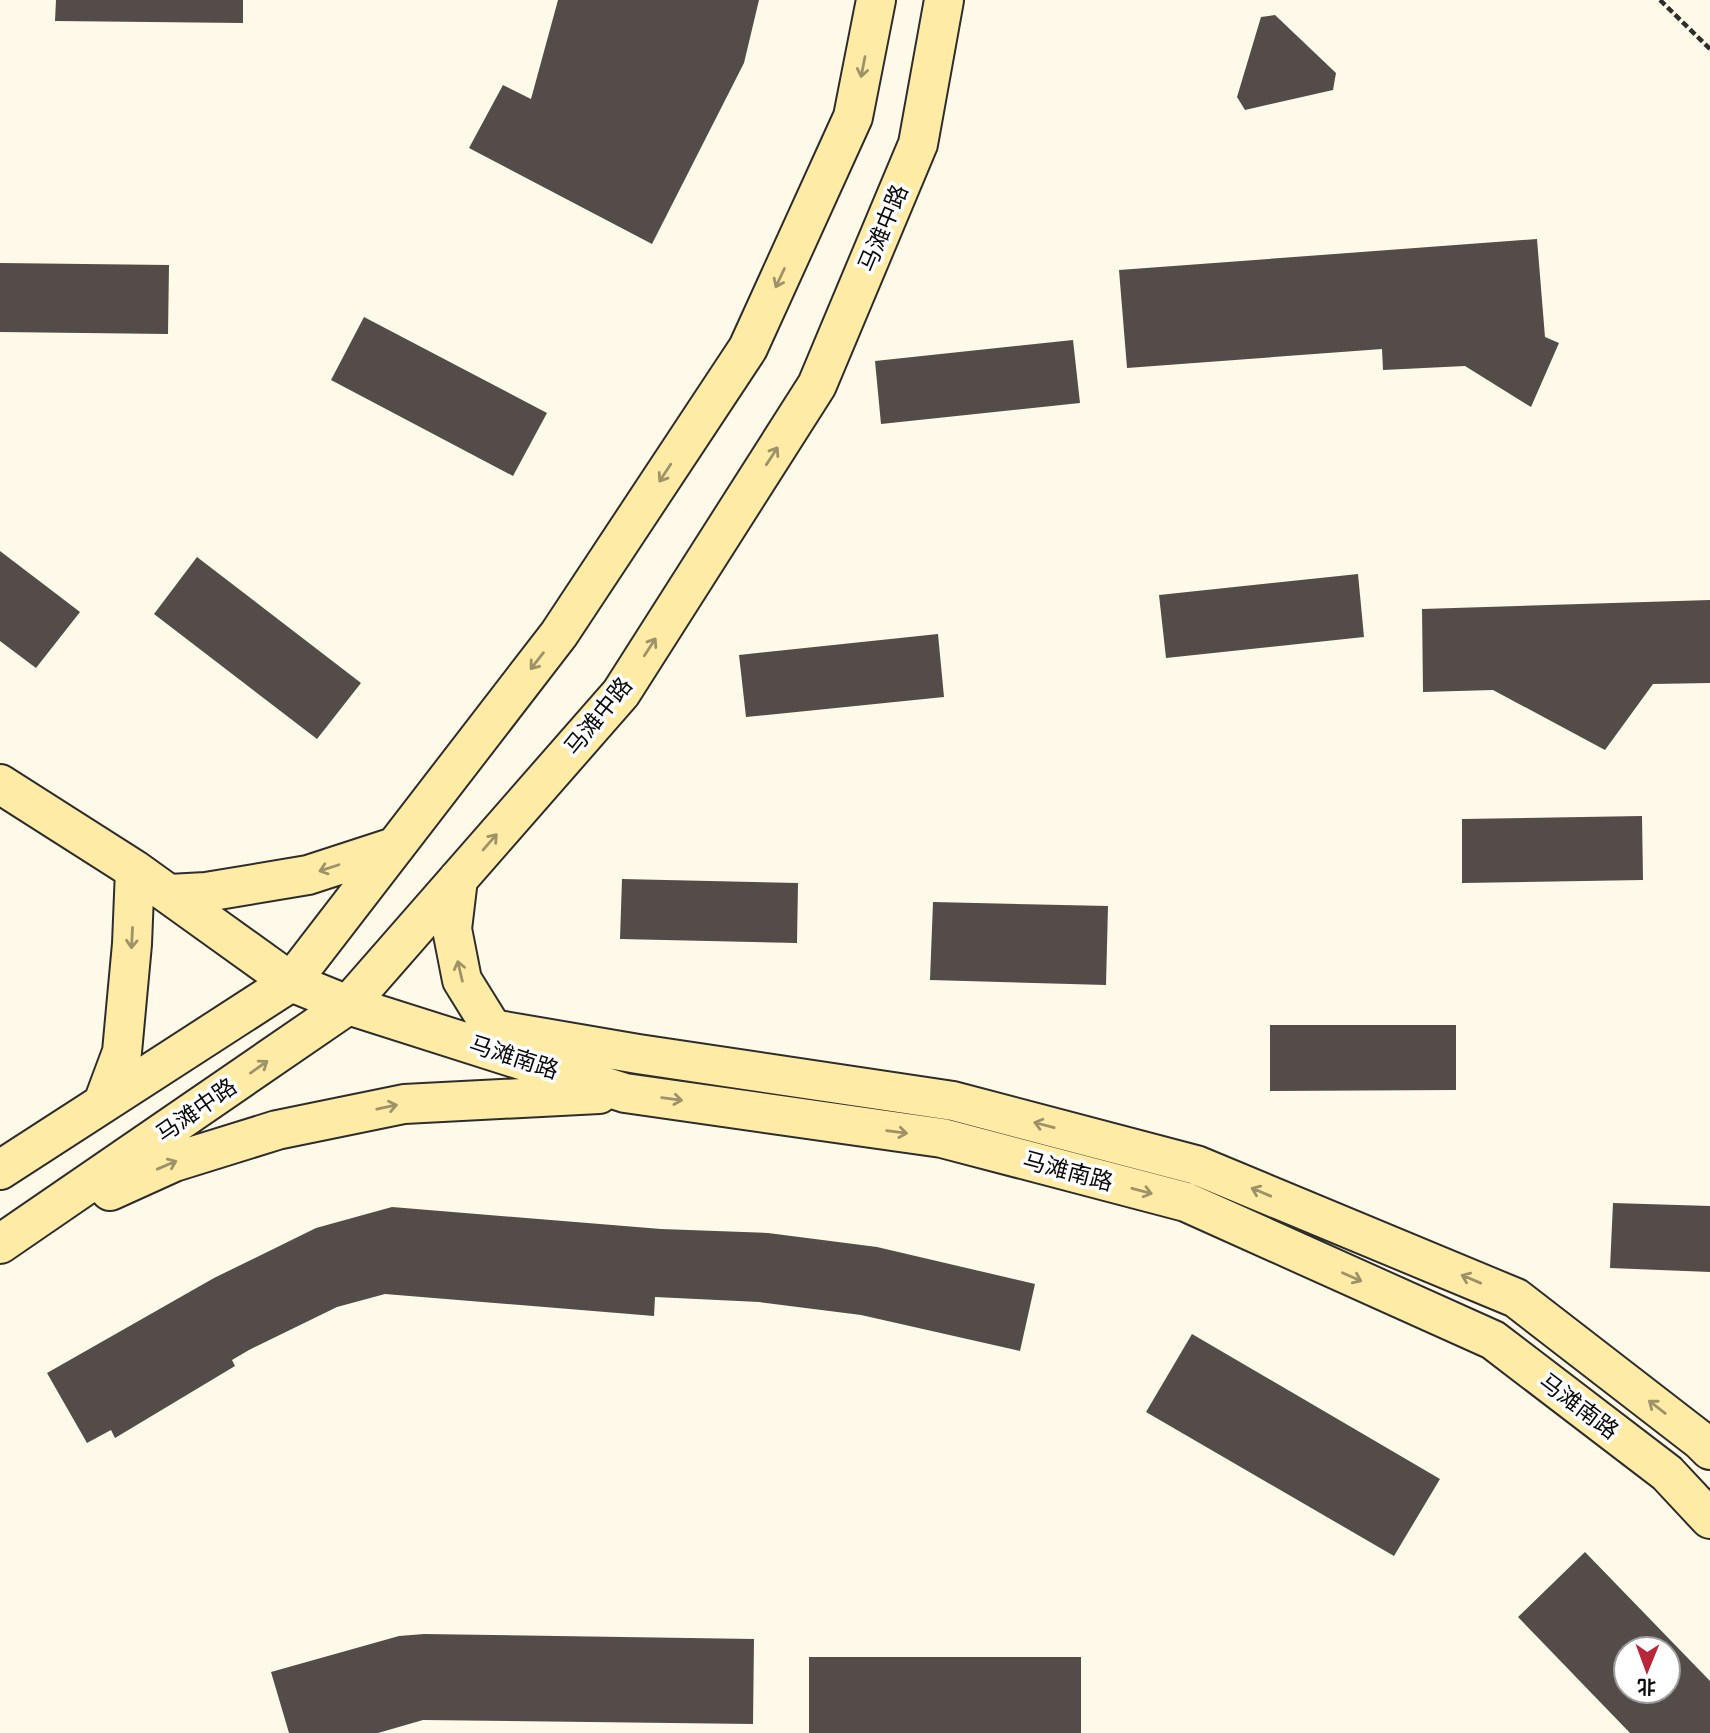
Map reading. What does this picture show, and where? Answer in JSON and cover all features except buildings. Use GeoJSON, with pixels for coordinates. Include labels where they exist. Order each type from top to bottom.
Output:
{"type":"FeatureCollection","features":[{"type":"Feature","properties":{"kind":"main road"},"geometry":{"type":"LineString","coordinates":[[0,1170],[291,982],[559,634],[748,348],[853,117],[876,0]]}},
{"type":"Feature","properties":{"kind":"main road","name":"马滩中路"},"geometry":{"type":"LineString","coordinates":[[8,1239],[348,1005],[621,692],[817,386],[918,144],[944,0]]}},
{"type":"Feature","properties":{"kind":"main road","name":"马滩南路"},"geometry":{"type":"LineString","coordinates":[[0,784],[135,870],[291,982],[348,1005],[625,1093],[942,1138],[1186,1202],[1493,1340],[1667,1473],[1710,1519]]}},
{"type":"Feature","properties":{"kind":"main road"},"geometry":{"type":"LineString","coordinates":[[169,894],[206,892],[308,875],[394,847]]}},
{"type":"Feature","properties":{"kind":"main road"},"geometry":{"type":"LineString","coordinates":[[103,1103],[122,1052],[132,944],[135,870]]}},
{"type":"Feature","properties":{"kind":"main road"},"geometry":{"type":"LineString","coordinates":[[458,879],[452,929],[461,980],[493,1030]]}},
{"type":"Feature","properties":{"kind":"main road","name":"马滩南路"},"geometry":{"type":"LineString","coordinates":[[348,1005],[638,1054],[953,1101],[1196,1165],[1516,1298],[1710,1450]]}},
{"type":"Feature","properties":{"kind":"main road"},"geometry":{"type":"LineString","coordinates":[[8,1239],[174,1162],[277,1130],[404,1104],[625,1093]]}},
{"type":"Feature","properties":{"kind":"path"},"geometry":{"type":"LineString","coordinates":[[1660,0],[1710,49]]}}]}
